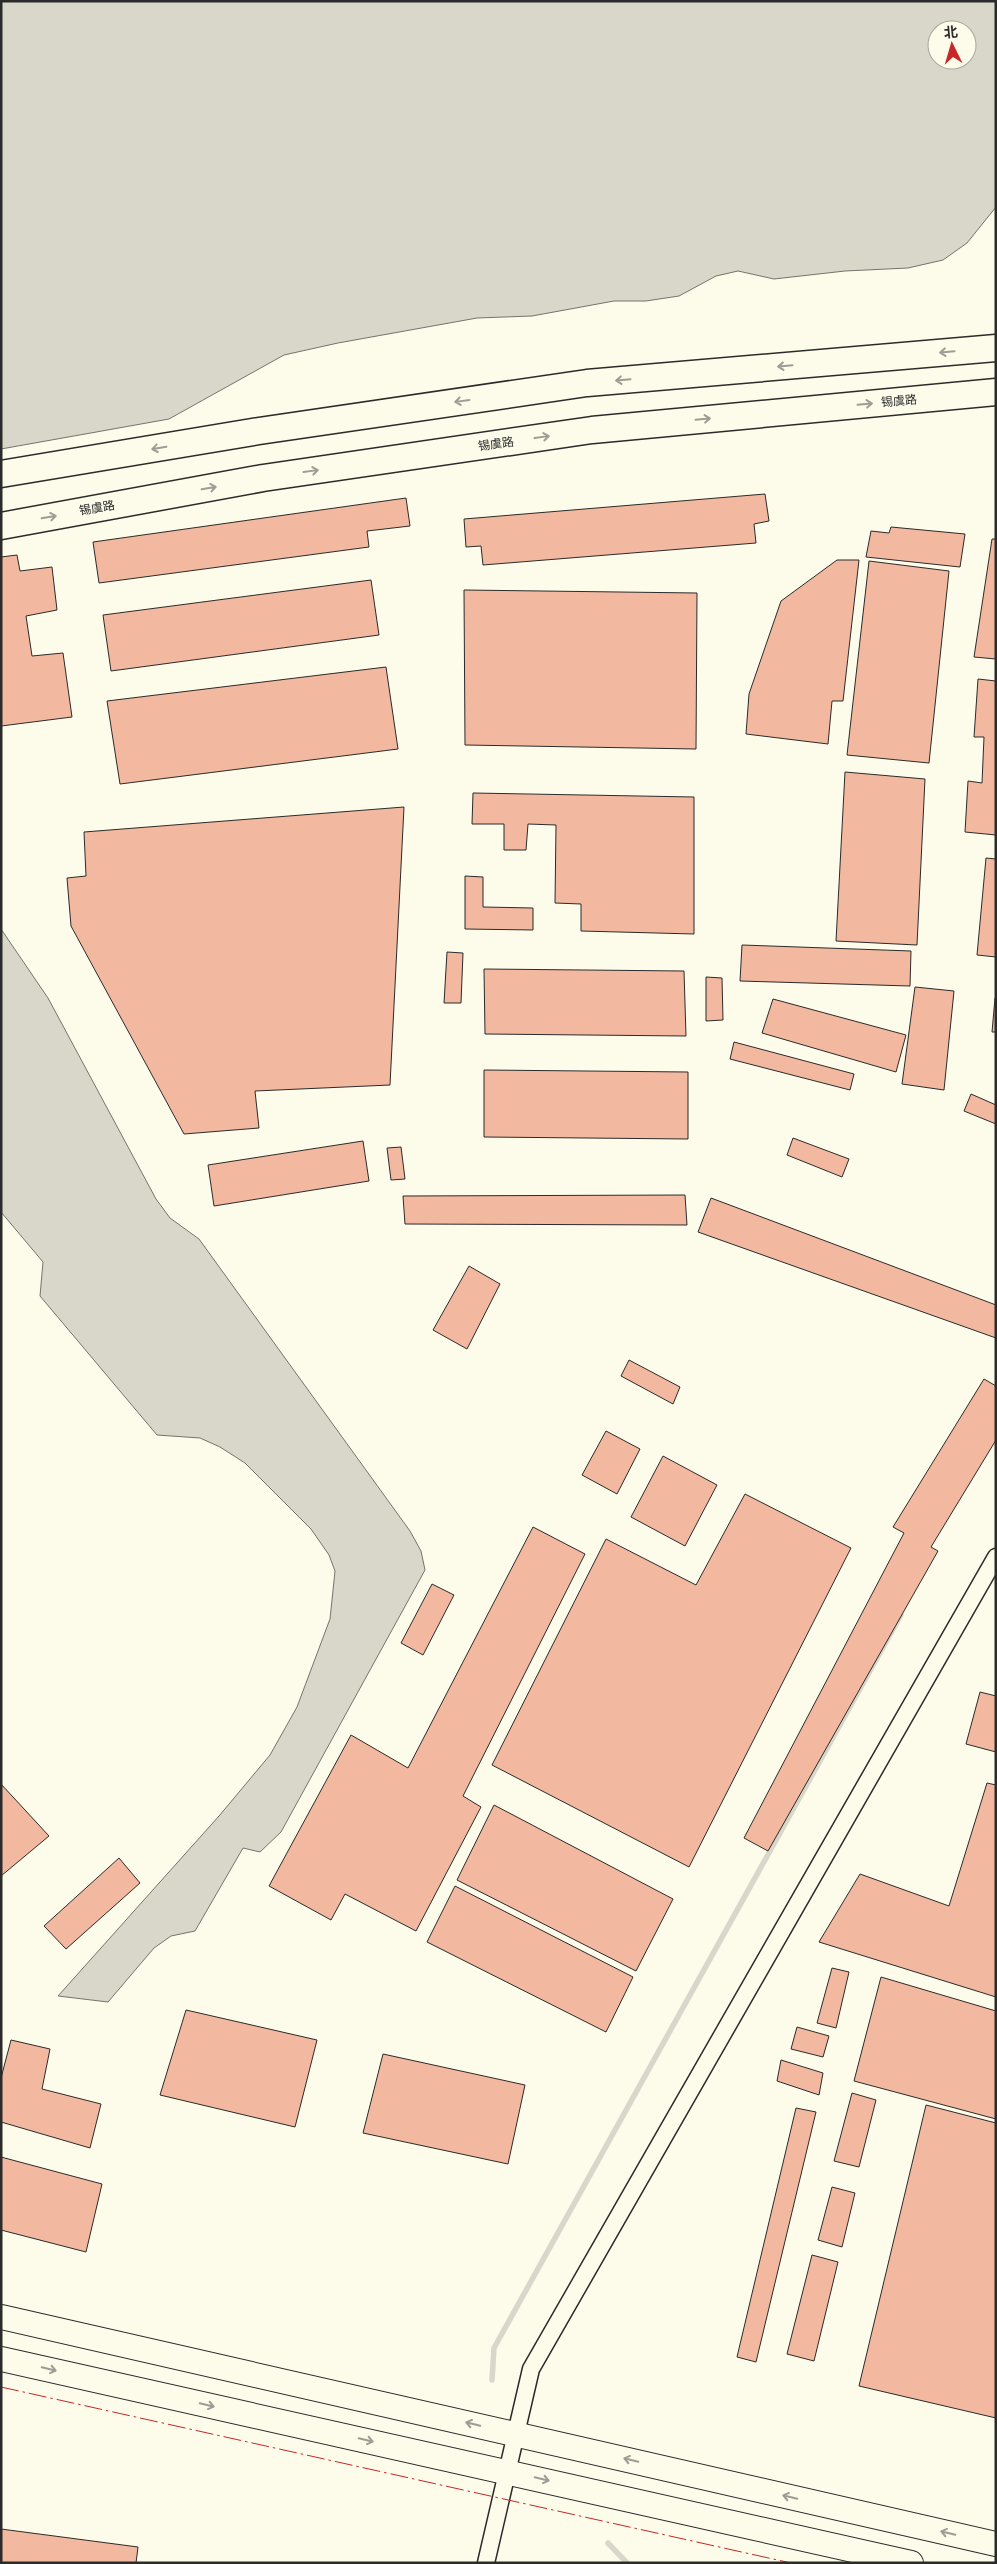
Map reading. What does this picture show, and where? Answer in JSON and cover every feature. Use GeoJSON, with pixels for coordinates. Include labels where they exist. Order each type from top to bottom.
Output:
{"type":"FeatureCollection","features":[{"type":"Feature","properties":{"kind":"main road"},"geometry":{"type":"LineString","coordinates":[[1,474],[259,432],[587,383],[996,348]]}},
{"type":"Feature","properties":{"kind":"main road","name":"锡虞路"},"geometry":{"type":"LineString","coordinates":[[1,526],[263,478],[592,430],[996,392]]}},
{"type":"Feature","properties":{"kind":"main road"},"geometry":{"type":"LineString","coordinates":[[1,2316],[996,2544]]}},
{"type":"Feature","properties":{"kind":"main road"},"geometry":{"type":"LineString","coordinates":[[1,2359],[911,2563]]}},
{"type":"Feature","properties":{"kind":"street"},"geometry":{"type":"LineString","coordinates":[[486,2563],[531,2369],[996,1557]]}},
{"type":"Feature","properties":{"kind":"shaded area"},"geometry":{"type":"Polygon","coordinates":[[[1,1],[996,1],[996,207],[967,243],[943,260],[908,268],[845,271],[774,279],[738,271],[716,276],[679,296],[646,301],[614,301],[532,316],[477,318],[338,343],[284,355],[169,419],[1,449],[1,1]]]}},
{"type":"Feature","properties":{"kind":"shaded area"},"geometry":{"type":"Polygon","coordinates":[[[1,929],[48,998],[156,1199],[170,1218],[199,1239],[410,1531],[421,1551],[425,1570],[281,1832],[260,1852],[243,1848],[195,1931],[171,1936],[154,1948],[108,2002],[58,1996],[219,1816],[270,1755],[297,1707],[330,1619],[335,1571],[329,1555],[311,1529],[245,1463],[220,1447],[200,1438],[157,1435],[40,1296],[43,1262],[1,1212],[1,929]]]}},
{"type":"Feature","properties":{"kind":"building"},"geometry":{"type":"Polygon","coordinates":[[[765,494],[769,521],[754,524],[756,543],[483,565],[481,546],[466,547],[464,519],[765,494]]]}},
{"type":"Feature","properties":{"kind":"building"},"geometry":{"type":"Polygon","coordinates":[[[406,498],[410,526],[367,531],[369,547],[99,583],[93,542],[406,498]]]}},
{"type":"Feature","properties":{"kind":"building"},"geometry":{"type":"Polygon","coordinates":[[[891,527],[965,534],[960,567],[866,557],[871,531],[889,533],[891,527]]]}},
{"type":"Feature","properties":{"kind":"building"},"geometry":{"type":"Polygon","coordinates":[[[992,539],[996,539],[996,659],[974,657],[992,539]]]}},
{"type":"Feature","properties":{"kind":"building"},"geometry":{"type":"Polygon","coordinates":[[[17,555],[20,571],[52,567],[57,610],[26,616],[32,656],[63,653],[72,717],[1,726],[1,557],[17,555]]]}},
{"type":"Feature","properties":{"kind":"building"},"geometry":{"type":"Polygon","coordinates":[[[837,560],[859,560],[843,701],[832,701],[828,744],[746,734],[749,694],[781,601],[837,560]]]}},
{"type":"Feature","properties":{"kind":"building"},"geometry":{"type":"Polygon","coordinates":[[[869,561],[949,571],[929,763],[847,755],[869,561]]]}},
{"type":"Feature","properties":{"kind":"building"},"geometry":{"type":"Polygon","coordinates":[[[371,580],[379,635],[111,671],[103,615],[371,580]]]}},
{"type":"Feature","properties":{"kind":"building"},"geometry":{"type":"Polygon","coordinates":[[[464,590],[697,593],[696,749],[465,745],[464,590]]]}},
{"type":"Feature","properties":{"kind":"building"},"geometry":{"type":"Polygon","coordinates":[[[386,667],[398,749],[120,784],[107,701],[386,667]]]}},
{"type":"Feature","properties":{"kind":"building"},"geometry":{"type":"Polygon","coordinates":[[[978,679],[996,681],[996,835],[965,832],[968,781],[982,783],[984,737],[974,737],[978,679]]]}},
{"type":"Feature","properties":{"kind":"building"},"geometry":{"type":"Polygon","coordinates":[[[845,772],[925,779],[917,945],[836,941],[845,772]]]}},
{"type":"Feature","properties":{"kind":"building"},"geometry":{"type":"Polygon","coordinates":[[[473,793],[694,797],[694,934],[581,931],[581,904],[555,903],[556,825],[528,824],[526,850],[504,850],[504,824],[472,824],[473,793]]]}},
{"type":"Feature","properties":{"kind":"building"},"geometry":{"type":"Polygon","coordinates":[[[404,807],[390,1085],[255,1091],[259,1128],[184,1134],[71,926],[67,878],[86,876],[84,832],[404,807]]]}},
{"type":"Feature","properties":{"kind":"building"},"geometry":{"type":"Polygon","coordinates":[[[986,858],[996,859],[996,957],[977,955],[986,858]]]}},
{"type":"Feature","properties":{"kind":"building"},"geometry":{"type":"Polygon","coordinates":[[[465,876],[483,877],[483,907],[533,908],[533,930],[465,929],[465,876]]]}},
{"type":"Feature","properties":{"kind":"building"},"geometry":{"type":"Polygon","coordinates":[[[742,945],[911,951],[910,986],[740,981],[742,945]]]}},
{"type":"Feature","properties":{"kind":"building"},"geometry":{"type":"Polygon","coordinates":[[[447,952],[463,953],[461,1003],[444,1003],[447,952]]]}},
{"type":"Feature","properties":{"kind":"building"},"geometry":{"type":"Polygon","coordinates":[[[484,969],[684,971],[686,1036],[485,1034],[484,969]]]}},
{"type":"Feature","properties":{"kind":"building"},"geometry":{"type":"Polygon","coordinates":[[[706,977],[722,978],[723,1020],[706,1021],[706,977]]]}},
{"type":"Feature","properties":{"kind":"building"},"geometry":{"type":"Polygon","coordinates":[[[915,987],[954,991],[944,1090],[902,1084],[915,987]]]}},
{"type":"Feature","properties":{"kind":"building"},"geometry":{"type":"Polygon","coordinates":[[[995,998],[996,1032],[992,1032],[995,998]]]}},
{"type":"Feature","properties":{"kind":"building"},"geometry":{"type":"Polygon","coordinates":[[[773,999],[906,1035],[896,1072],[762,1033],[773,999]]]}},
{"type":"Feature","properties":{"kind":"building"},"geometry":{"type":"Polygon","coordinates":[[[734,1042],[854,1074],[850,1090],[730,1059],[734,1042]]]}},
{"type":"Feature","properties":{"kind":"building"},"geometry":{"type":"Polygon","coordinates":[[[484,1070],[688,1072],[688,1139],[484,1137],[484,1070]]]}},
{"type":"Feature","properties":{"kind":"building"},"geometry":{"type":"Polygon","coordinates":[[[971,1094],[996,1105],[996,1124],[964,1111],[971,1094]]]}},
{"type":"Feature","properties":{"kind":"building"},"geometry":{"type":"Polygon","coordinates":[[[793,1138],[849,1159],[842,1177],[787,1155],[793,1138]]]}},
{"type":"Feature","properties":{"kind":"building"},"geometry":{"type":"Polygon","coordinates":[[[363,1141],[369,1181],[214,1206],[208,1165],[363,1141]]]}},
{"type":"Feature","properties":{"kind":"building"},"geometry":{"type":"Polygon","coordinates":[[[401,1147],[405,1179],[391,1180],[387,1148],[401,1147]]]}},
{"type":"Feature","properties":{"kind":"building"},"geometry":{"type":"Polygon","coordinates":[[[685,1195],[687,1225],[405,1224],[403,1196],[685,1195]]]}},
{"type":"Feature","properties":{"kind":"building"},"geometry":{"type":"Polygon","coordinates":[[[711,1198],[996,1305],[996,1338],[698,1232],[711,1198]]]}},
{"type":"Feature","properties":{"kind":"building"},"geometry":{"type":"Polygon","coordinates":[[[469,1266],[500,1284],[467,1349],[433,1330],[469,1266]]]}},
{"type":"Feature","properties":{"kind":"building"},"geometry":{"type":"Polygon","coordinates":[[[629,1360],[680,1387],[673,1404],[621,1376],[629,1360]]]}},
{"type":"Feature","properties":{"kind":"building"},"geometry":{"type":"Polygon","coordinates":[[[984,1379],[996,1386],[996,1440],[931,1547],[938,1551],[768,1851],[744,1838],[904,1533],[893,1527],[984,1379]]]}},
{"type":"Feature","properties":{"kind":"building"},"geometry":{"type":"Polygon","coordinates":[[[606,1431],[640,1449],[617,1494],[582,1475],[606,1431]]]}},
{"type":"Feature","properties":{"kind":"building"},"geometry":{"type":"Polygon","coordinates":[[[663,1456],[717,1485],[685,1546],[631,1517],[663,1456]]]}},
{"type":"Feature","properties":{"kind":"building"},"geometry":{"type":"Polygon","coordinates":[[[745,1494],[851,1548],[689,1867],[492,1765],[606,1539],[696,1585],[745,1494]]]}},
{"type":"Feature","properties":{"kind":"building"},"geometry":{"type":"Polygon","coordinates":[[[533,1527],[585,1554],[463,1796],[481,1807],[416,1931],[345,1894],[331,1920],[269,1886],[351,1735],[408,1768],[533,1527]]]}},
{"type":"Feature","properties":{"kind":"building"},"geometry":{"type":"Polygon","coordinates":[[[432,1584],[454,1595],[423,1655],[401,1643],[432,1584]]]}},
{"type":"Feature","properties":{"kind":"building"},"geometry":{"type":"Polygon","coordinates":[[[980,1692],[996,1696],[996,1752],[966,1744],[980,1692]]]}},
{"type":"Feature","properties":{"kind":"building"},"geometry":{"type":"Polygon","coordinates":[[[987,1783],[996,1785],[996,1997],[819,1942],[860,1874],[949,1906],[987,1783]]]}},
{"type":"Feature","properties":{"kind":"building"},"geometry":{"type":"Polygon","coordinates":[[[1,1784],[49,1836],[1,1876],[1,1784]]]}},
{"type":"Feature","properties":{"kind":"building"},"geometry":{"type":"Polygon","coordinates":[[[494,1805],[673,1899],[636,1971],[457,1880],[494,1805]]]}},
{"type":"Feature","properties":{"kind":"building"},"geometry":{"type":"Polygon","coordinates":[[[119,1858],[140,1883],[66,1949],[44,1926],[119,1858]]]}},
{"type":"Feature","properties":{"kind":"building"},"geometry":{"type":"Polygon","coordinates":[[[455,1886],[633,1977],[606,2032],[427,1942],[455,1886]]]}},
{"type":"Feature","properties":{"kind":"building"},"geometry":{"type":"Polygon","coordinates":[[[832,1968],[849,1972],[836,2028],[817,2023],[832,1968]]]}},
{"type":"Feature","properties":{"kind":"building"},"geometry":{"type":"Polygon","coordinates":[[[881,1977],[996,2011],[996,2119],[854,2081],[881,1977]]]}},
{"type":"Feature","properties":{"kind":"building"},"geometry":{"type":"Polygon","coordinates":[[[186,2010],[317,2040],[295,2127],[160,2095],[186,2010]]]}},
{"type":"Feature","properties":{"kind":"building"},"geometry":{"type":"Polygon","coordinates":[[[797,2027],[829,2036],[823,2057],[791,2049],[797,2027]]]}},
{"type":"Feature","properties":{"kind":"building"},"geometry":{"type":"Polygon","coordinates":[[[11,2040],[50,2049],[42,2089],[101,2104],[90,2148],[1,2122],[1,2078],[11,2040]]]}},
{"type":"Feature","properties":{"kind":"building"},"geometry":{"type":"Polygon","coordinates":[[[383,2054],[525,2085],[508,2164],[363,2133],[383,2054]]]}},
{"type":"Feature","properties":{"kind":"building"},"geometry":{"type":"Polygon","coordinates":[[[781,2060],[823,2073],[819,2095],[777,2081],[781,2060]]]}},
{"type":"Feature","properties":{"kind":"building"},"geometry":{"type":"Polygon","coordinates":[[[852,2093],[876,2100],[859,2167],[834,2161],[852,2093]]]}},
{"type":"Feature","properties":{"kind":"building"},"geometry":{"type":"Polygon","coordinates":[[[926,2105],[996,2123],[996,2418],[859,2386],[926,2105]]]}},
{"type":"Feature","properties":{"kind":"building"},"geometry":{"type":"Polygon","coordinates":[[[796,2108],[816,2112],[756,2362],[737,2357],[796,2108]]]}},
{"type":"Feature","properties":{"kind":"building"},"geometry":{"type":"Polygon","coordinates":[[[1,2157],[102,2184],[86,2252],[1,2230],[1,2157]]]}},
{"type":"Feature","properties":{"kind":"building"},"geometry":{"type":"Polygon","coordinates":[[[832,2187],[855,2193],[842,2247],[818,2240],[832,2187]]]}},
{"type":"Feature","properties":{"kind":"building"},"geometry":{"type":"Polygon","coordinates":[[[812,2255],[838,2262],[814,2361],[787,2354],[812,2255]]]}},
{"type":"Feature","properties":{"kind":"building"},"geometry":{"type":"Polygon","coordinates":[[[1,2529],[138,2547],[136,2563],[1,2563],[1,2529]]]}},
{"type":"Feature","properties":{"kind":"waterway"},"geometry":{"type":"LineString","coordinates":[[492,2380],[494,2348],[901,1615]]}},
{"type":"Feature","properties":{"kind":"waterway"},"geometry":{"type":"LineString","coordinates":[[608,2543],[627,2563]]}},
{"type":"Feature","properties":{"kind":"power"},"geometry":{"type":"LineString","coordinates":[[1,2387],[791,2563]]}}]}
